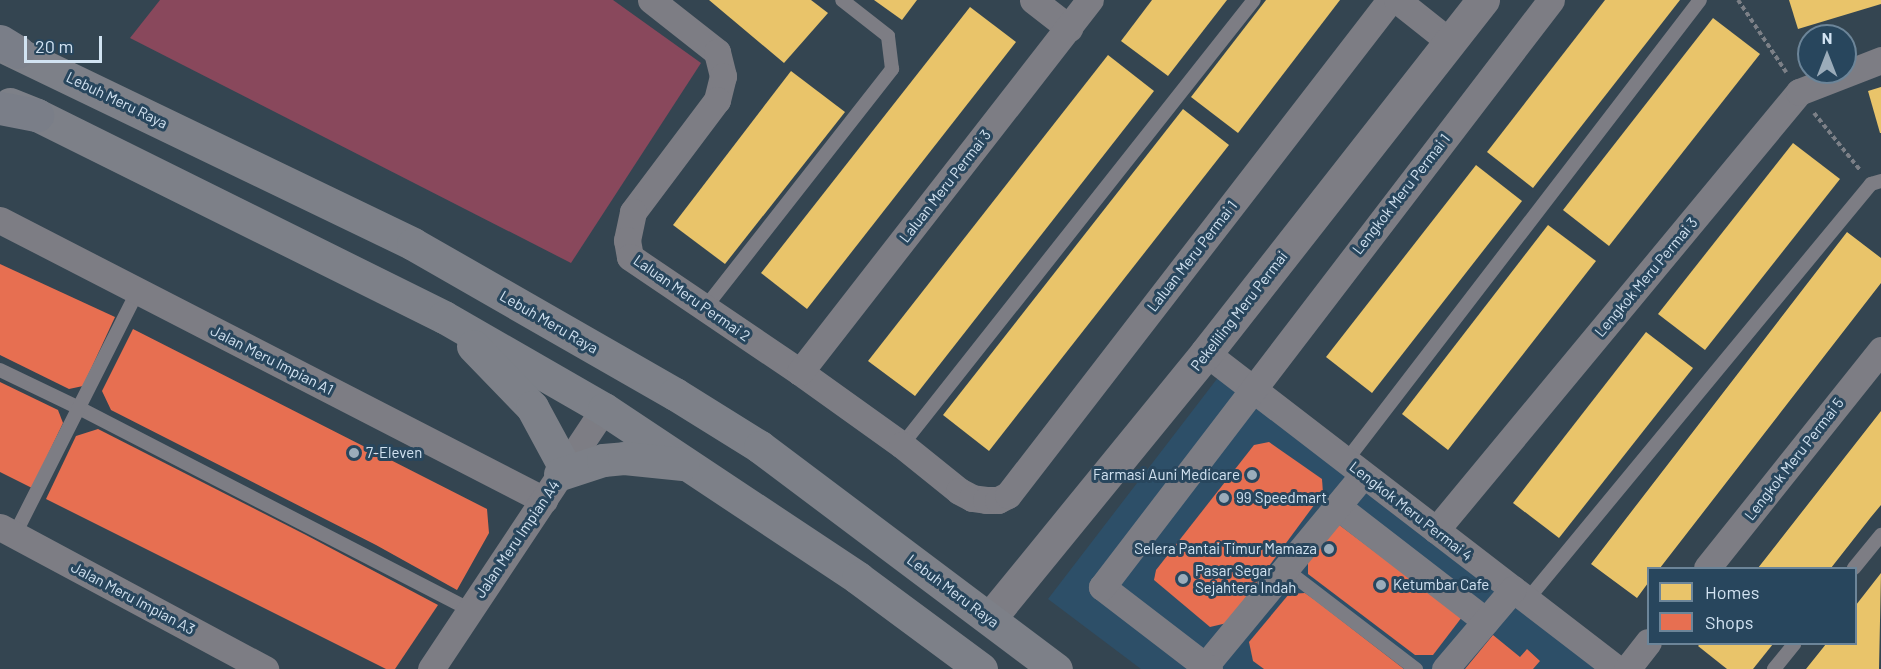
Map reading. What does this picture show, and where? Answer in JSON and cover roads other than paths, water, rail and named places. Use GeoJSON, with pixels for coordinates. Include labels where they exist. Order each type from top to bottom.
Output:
{"type":"FeatureCollection","features":[{"type":"Feature","properties":{"kind":"main road","name":"Lebuh Meru Raya"},"geometry":{"type":"LineString","coordinates":[[6,46],[412,244],[675,394],[760,447],[1056,669]]}},
{"type":"Feature","properties":{"kind":"main road"},"geometry":{"type":"LineString","coordinates":[[0,100],[38,115],[444,317],[604,409],[858,578],[981,669]]}},
{"type":"Feature","properties":{"kind":"main road"},"geometry":{"type":"LineString","coordinates":[[0,108],[38,115]]}},
{"type":"Feature","properties":{"kind":"main road"},"geometry":{"type":"LineString","coordinates":[[444,317],[532,407],[556,480],[603,460],[624,458],[691,466]]}},
{"type":"Feature","properties":{"kind":"street","name":"Laluan Meru Permai 2"},"geometry":{"type":"LineString","coordinates":[[651,0],[717,52],[723,76],[717,100],[633,212],[627,249],[630,257],[800,372],[902,445],[959,491],[972,498],[986,500]]}},
{"type":"Feature","properties":{"kind":"street"},"geometry":{"type":"LineString","coordinates":[[1033,0],[1069,28]]}},
{"type":"Feature","properties":{"kind":"street","name":"Laluan Meru Permai 3"},"geometry":{"type":"LineString","coordinates":[[800,372],[1090,0]]}},
{"type":"Feature","properties":{"kind":"street","name":"Laluan Meru Permai 1"},"geometry":{"type":"LineString","coordinates":[[986,500],[998,500],[1008,495],[1390,0]]}},
{"type":"Feature","properties":{"kind":"street"},"geometry":{"type":"LineString","coordinates":[[1396,0],[1450,42]]}},
{"type":"Feature","properties":{"kind":"street","name":"Pekeliling Meru Permai"},"geometry":{"type":"LineString","coordinates":[[990,618],[1206,353],[1483,0]]}},
{"type":"Feature","properties":{"kind":"street","name":"Lengkok Meru Permai 1"},"geometry":{"type":"LineString","coordinates":[[1251,389],[1551,0]]}},
{"type":"Feature","properties":{"kind":"street","name":"Lengkok Meru Permai 3"},"geometry":{"type":"LineString","coordinates":[[1436,530],[1799,92],[1881,60]]}},
{"type":"Feature","properties":{"kind":"street","name":"Jalan Meru Impian A1"},"geometry":{"type":"LineString","coordinates":[[0,220],[138,291],[556,480]]}},
{"type":"Feature","properties":{"kind":"street","name":"Lengkok Meru Permai 5"},"geometry":{"type":"LineString","coordinates":[[1708,567],[1881,350]]}},
{"type":"Feature","properties":{"kind":"street","name":"Lengkok Meru Permai 4"},"geometry":{"type":"LineString","coordinates":[[1206,353],[1617,669]]}},
{"type":"Feature","properties":{"kind":"street"},"geometry":{"type":"LineString","coordinates":[[1251,389],[1102,587],[1207,667],[1337,506],[1355,468]]}},
{"type":"Feature","properties":{"kind":"street","name":"Jalan Meru Impian A4"},"geometry":{"type":"LineString","coordinates":[[431,669],[604,409]]}},
{"type":"Feature","properties":{"kind":"street"},"geometry":{"type":"LineString","coordinates":[[1337,506],[1486,621]]}},
{"type":"Feature","properties":{"kind":"street","name":"Jalan Meru Impian A3"},"geometry":{"type":"LineString","coordinates":[[7,530],[265,669]]}},
{"type":"Feature","properties":{"kind":"street"},"geometry":{"type":"LineString","coordinates":[[1445,669],[1486,621],[1520,595]]}},
{"type":"Feature","properties":{"kind":"street"},"geometry":{"type":"LineString","coordinates":[[1627,669],[1647,643]]}},
{"type":"Feature","properties":{"kind":"lane"},"geometry":{"type":"LineString","coordinates":[[704,309],[892,69],[888,36],[842,0]]}},
{"type":"Feature","properties":{"kind":"lane"},"geometry":{"type":"LineString","coordinates":[[902,445],[1254,0]]}},
{"type":"Feature","properties":{"kind":"lane"},"geometry":{"type":"LineString","coordinates":[[1355,468],[1700,0]]}},
{"type":"Feature","properties":{"kind":"lane"},"geometry":{"type":"LineString","coordinates":[[1520,595],[1871,184],[1881,181]]}},
{"type":"Feature","properties":{"kind":"lane"},"geometry":{"type":"LineString","coordinates":[[7,530],[79,408],[138,291]]}},
{"type":"Feature","properties":{"kind":"lane"},"geometry":{"type":"LineString","coordinates":[[0,370],[79,408],[470,610]]}},
{"type":"Feature","properties":{"kind":"lane"},"geometry":{"type":"LineString","coordinates":[[1855,567],[1881,535]]}},
{"type":"Feature","properties":{"kind":"lane"},"geometry":{"type":"LineString","coordinates":[[1285,569],[1416,669]]}},
{"type":"Feature","properties":{"kind":"lane"},"geometry":{"type":"LineString","coordinates":[[1774,669],[1793,645]]}},
{"type":"Feature","properties":{"kind":"place","name":"7-Eleven"},"geometry":{"type":"Point","coordinates":[354,453]}},
{"type":"Feature","properties":{"kind":"place","name":"Farmasi Auni Medicare"},"geometry":{"type":"Point","coordinates":[1252,475]}},
{"type":"Feature","properties":{"kind":"place","name":"99 Speedmart"},"geometry":{"type":"Point","coordinates":[1224,498]}},
{"type":"Feature","properties":{"kind":"place","name":"Selera Pantai Timur Mamaza"},"geometry":{"type":"Point","coordinates":[1329,549]}},
{"type":"Feature","properties":{"kind":"place","name":"Pasar Segar Sejahtera Indah"},"geometry":{"type":"Point","coordinates":[1183,579]}},
{"type":"Feature","properties":{"kind":"place","name":"Ketumbar Cafe"},"geometry":{"type":"Point","coordinates":[1381,585]}}]}
